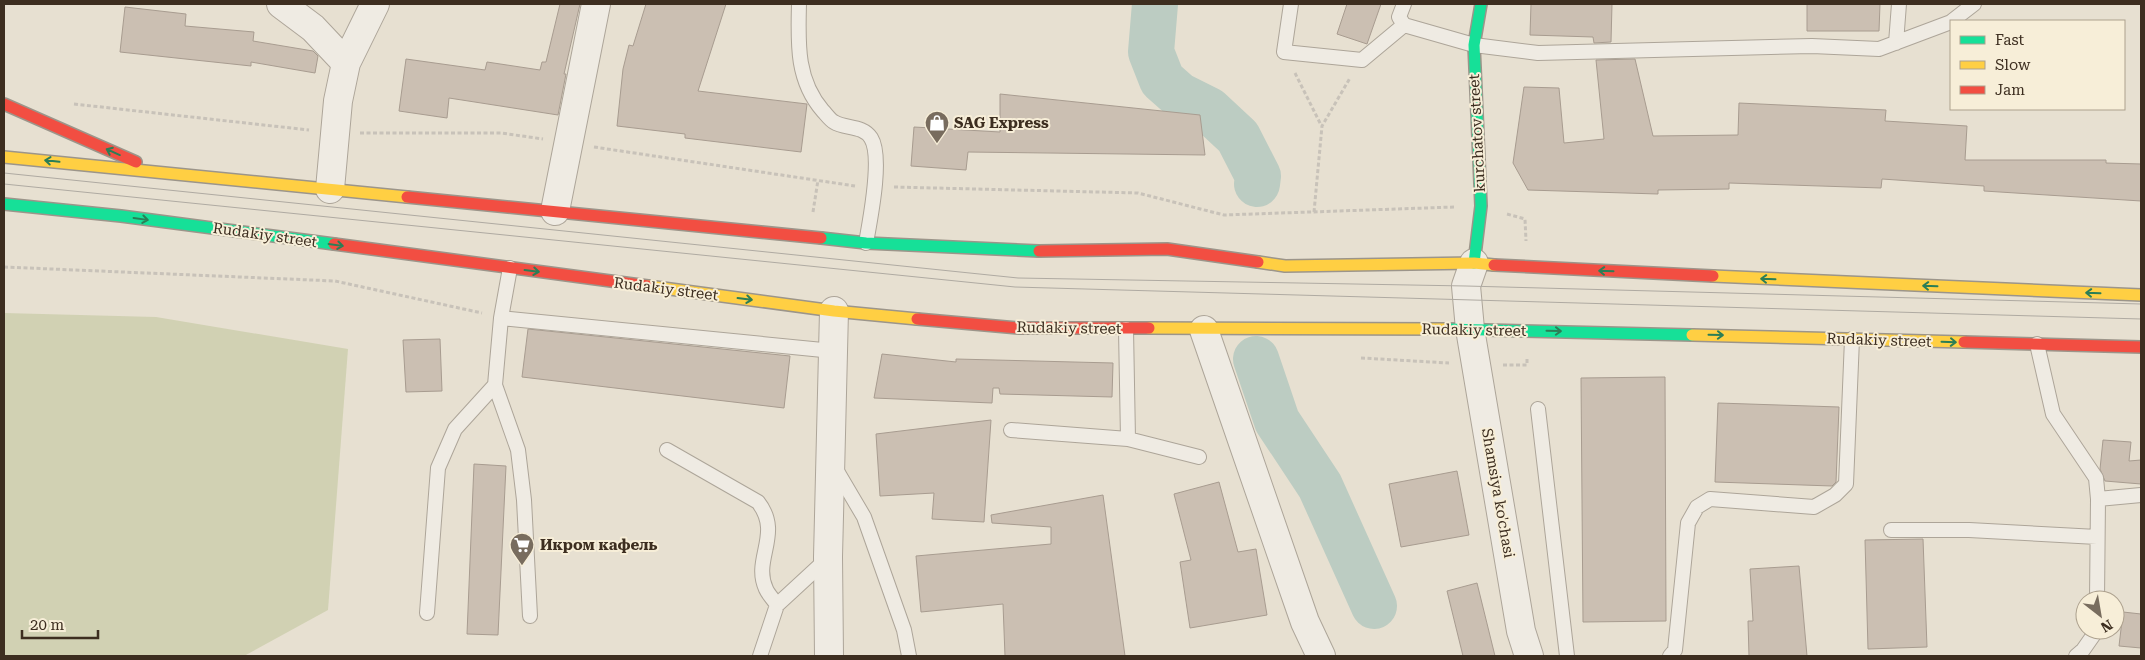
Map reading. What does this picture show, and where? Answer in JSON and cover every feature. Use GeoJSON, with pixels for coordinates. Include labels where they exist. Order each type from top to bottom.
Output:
{"type":"FeatureCollection","features":[{"type":"Feature","properties":{"kind":"main road","name":"kurchatov street"},"geometry":{"type":"LineString","coordinates":[[1474,263],[1481,206],[1474,45],[1481,4]]}},
{"type":"Feature","properties":{"kind":"main road"},"geometry":{"type":"LineString","coordinates":[[4,104],[158,172]]}},
{"type":"Feature","properties":{"kind":"main road"},"geometry":{"type":"LineString","coordinates":[[4,156],[866,243],[1036,251],[1166,249],[1285,266],[1474,263],[1522,268],[2141,295]]}},
{"type":"Feature","properties":{"kind":"main road","name":"Rudakiy street"},"geometry":{"type":"LineString","coordinates":[[4,204],[121,216],[834,310],[1019,328],[1204,330],[1470,329],[2141,347]]}},
{"type":"Feature","properties":{"kind":"main road"},"geometry":{"type":"LineString","coordinates":[[23,218],[121,216]]}},
{"type":"Feature","properties":{"kind":"street"},"geometry":{"type":"LineString","coordinates":[[281,4],[313,28],[346,63]]}},
{"type":"Feature","properties":{"kind":"street"},"geometry":{"type":"LineString","coordinates":[[330,189],[338,101],[346,63],[376,4]]}},
{"type":"Feature","properties":{"kind":"street"},"geometry":{"type":"LineString","coordinates":[[555,211],[596,4]]}},
{"type":"Feature","properties":{"kind":"street","name":"Shamsiya ko'chasi"},"geometry":{"type":"LineString","coordinates":[[1474,263],[1466,286],[1470,329],[1521,631],[1529,656]]}},
{"type":"Feature","properties":{"kind":"street"},"geometry":{"type":"LineString","coordinates":[[829,656],[828,557],[834,310]]}},
{"type":"Feature","properties":{"kind":"street"},"geometry":{"type":"LineString","coordinates":[[1204,330],[1305,622],[1320,656]]}},
{"type":"Feature","properties":{"kind":"lane"},"geometry":{"type":"LineString","coordinates":[[799,4],[797,46],[802,76],[812,98],[833,122],[863,130],[871,138],[876,152],[874,187],[866,243]]}},
{"type":"Feature","properties":{"kind":"lane"},"geometry":{"type":"LineString","coordinates":[[1291,4],[1284,52],[1362,60],[1404,25]]}},
{"type":"Feature","properties":{"kind":"lane"},"geometry":{"type":"LineString","coordinates":[[1404,4],[1399,17],[1404,25],[1474,45],[1538,53],[1812,46],[1879,49],[1950,22]]}},
{"type":"Feature","properties":{"kind":"lane"},"geometry":{"type":"LineString","coordinates":[[1896,43],[1899,4]]}},
{"type":"Feature","properties":{"kind":"lane"},"geometry":{"type":"LineString","coordinates":[[1953,20],[1974,4]]}},
{"type":"Feature","properties":{"kind":"lane"},"geometry":{"type":"LineString","coordinates":[[510,268],[501,318],[495,385],[518,450],[524,500],[530,616]]}},
{"type":"Feature","properties":{"kind":"lane"},"geometry":{"type":"LineString","coordinates":[[501,318],[833,351]]}},
{"type":"Feature","properties":{"kind":"lane"},"geometry":{"type":"LineString","coordinates":[[1126,329],[1128,439]]}},
{"type":"Feature","properties":{"kind":"lane"},"geometry":{"type":"LineString","coordinates":[[1670,656],[1675,650],[1688,523],[1697,507],[1710,499],[1814,507],[1835,495],[1846,484],[1852,339]]}},
{"type":"Feature","properties":{"kind":"lane"},"geometry":{"type":"LineString","coordinates":[[2037,344],[2053,414],[2096,478],[2098,499],[2097,590]]}},
{"type":"Feature","properties":{"kind":"lane"},"geometry":{"type":"LineString","coordinates":[[427,613],[438,468],[455,429],[495,385]]}},
{"type":"Feature","properties":{"kind":"lane"},"geometry":{"type":"LineString","coordinates":[[1538,408],[1567,656]]}},
{"type":"Feature","properties":{"kind":"lane"},"geometry":{"type":"LineString","coordinates":[[1011,430],[1128,439],[1199,457]]}},
{"type":"Feature","properties":{"kind":"lane"},"geometry":{"type":"LineString","coordinates":[[667,450],[758,502],[767,513],[770,525],[763,568],[765,588],[777,605]]}},
{"type":"Feature","properties":{"kind":"lane"},"geometry":{"type":"LineString","coordinates":[[830,458],[864,517],[904,630],[909,656]]}},
{"type":"Feature","properties":{"kind":"lane"},"geometry":{"type":"LineString","coordinates":[[2098,499],[2141,495]]}},
{"type":"Feature","properties":{"kind":"lane"},"geometry":{"type":"LineString","coordinates":[[1891,530],[1969,530],[2097,537]]}},
{"type":"Feature","properties":{"kind":"lane"},"geometry":{"type":"LineString","coordinates":[[760,656],[777,605],[828,557]]}},
{"type":"Feature","properties":{"kind":"lane"},"geometry":{"type":"LineString","coordinates":[[2076,656],[2090,640]]}},
{"type":"Feature","properties":{"kind":"path"},"geometry":{"type":"LineString","coordinates":[[1284,52],[1322,126]]}},
{"type":"Feature","properties":{"kind":"path"},"geometry":{"type":"LineString","coordinates":[[1314,212],[1322,126],[1362,60]]}},
{"type":"Feature","properties":{"kind":"path"},"geometry":{"type":"LineString","coordinates":[[72,103],[336,133]]}},
{"type":"Feature","properties":{"kind":"path"},"geometry":{"type":"LineString","coordinates":[[4,267],[335,281],[501,318]]}},
{"type":"Feature","properties":{"kind":"green space"},"geometry":{"type":"Polygon","coordinates":[[[4,313],[156,317],[348,349],[328,610],[244,656],[4,656],[4,313]]]}},
{"type":"Feature","properties":{"kind":"building"},"geometry":{"type":"Polygon","coordinates":[[[560,4],[580,4],[564,74],[566,74],[558,115],[449,98],[447,118],[399,111],[406,59],[485,70],[487,62],[540,70],[542,62],[546,62],[560,4]]]}},
{"type":"Feature","properties":{"kind":"building"},"geometry":{"type":"Polygon","coordinates":[[[646,4],[726,4],[698,91],[807,104],[801,152],[685,138],[685,134],[617,126],[623,69],[629,45],[633,46],[646,4]]]}},
{"type":"Feature","properties":{"kind":"building"},"geometry":{"type":"Polygon","coordinates":[[[1347,4],[1381,4],[1367,44],[1337,34],[1347,4]]]}},
{"type":"Feature","properties":{"kind":"building"},"geometry":{"type":"Polygon","coordinates":[[[1531,4],[1612,4],[1611,42],[1594,43],[1593,37],[1530,35],[1531,4]]]}},
{"type":"Feature","properties":{"kind":"building"},"geometry":{"type":"Polygon","coordinates":[[[1807,4],[1880,4],[1879,31],[1807,31],[1807,4]]]}},
{"type":"Feature","properties":{"kind":"building"},"geometry":{"type":"Polygon","coordinates":[[[125,7],[186,14],[185,26],[254,32],[253,41],[313,51],[318,56],[315,73],[251,62],[251,66],[120,52],[125,7]]]}},
{"type":"Feature","properties":{"kind":"building"},"geometry":{"type":"Polygon","coordinates":[[[1635,59],[1653,136],[1738,135],[1739,103],[1886,110],[1885,121],[1967,126],[1965,160],[2106,160],[2106,163],[2141,164],[2141,201],[1984,191],[1984,186],[1882,179],[1881,188],[1729,183],[1729,189],[1658,190],[1658,194],[1528,190],[1513,163],[1524,87],[1559,88],[1564,143],[1604,139],[1596,60],[1635,59]]]}},
{"type":"Feature","properties":{"kind":"building"},"geometry":{"type":"Polygon","coordinates":[[[1000,94],[1200,115],[1205,155],[968,152],[966,170],[911,166],[914,127],[1000,132],[1000,94]]]}},
{"type":"Feature","properties":{"kind":"building"},"geometry":{"type":"Polygon","coordinates":[[[528,329],[790,356],[784,408],[522,377],[528,329]]]}},
{"type":"Feature","properties":{"kind":"building"},"geometry":{"type":"Polygon","coordinates":[[[440,339],[442,391],[406,392],[403,340],[440,339]]]}},
{"type":"Feature","properties":{"kind":"building"},"geometry":{"type":"Polygon","coordinates":[[[882,354],[956,362],[956,359],[1113,363],[1112,397],[1000,394],[999,388],[993,388],[992,403],[874,398],[882,354]]]}},
{"type":"Feature","properties":{"kind":"building"},"geometry":{"type":"Polygon","coordinates":[[[1665,377],[1666,621],[1583,622],[1581,378],[1665,377]]]}},
{"type":"Feature","properties":{"kind":"building"},"geometry":{"type":"Polygon","coordinates":[[[1718,403],[1839,407],[1836,482],[1832,486],[1715,482],[1718,403]]]}},
{"type":"Feature","properties":{"kind":"building"},"geometry":{"type":"Polygon","coordinates":[[[991,420],[984,522],[932,519],[934,493],[880,496],[876,434],[991,420]]]}},
{"type":"Feature","properties":{"kind":"building"},"geometry":{"type":"Polygon","coordinates":[[[2103,440],[2131,442],[2129,461],[2141,460],[2141,484],[2105,481],[2100,469],[2103,440]]]}},
{"type":"Feature","properties":{"kind":"building"},"geometry":{"type":"Polygon","coordinates":[[[474,464],[506,466],[498,635],[467,634],[474,464]]]}},
{"type":"Feature","properties":{"kind":"building"},"geometry":{"type":"Polygon","coordinates":[[[1457,471],[1469,535],[1401,547],[1389,484],[1457,471]]]}},
{"type":"Feature","properties":{"kind":"building"},"geometry":{"type":"Polygon","coordinates":[[[1219,482],[1238,552],[1256,549],[1267,615],[1190,628],[1180,562],[1191,560],[1174,494],[1219,482]]]}},
{"type":"Feature","properties":{"kind":"building"},"geometry":{"type":"Polygon","coordinates":[[[1103,495],[1125,656],[1005,656],[1003,604],[921,612],[916,556],[1051,544],[1051,527],[992,523],[991,515],[1103,495]]]}},
{"type":"Feature","properties":{"kind":"building"},"geometry":{"type":"Polygon","coordinates":[[[1923,539],[1927,647],[1868,649],[1865,540],[1923,539]]]}},
{"type":"Feature","properties":{"kind":"building"},"geometry":{"type":"Polygon","coordinates":[[[1799,566],[1807,656],[1749,656],[1748,621],[1753,621],[1750,569],[1799,566]]]}},
{"type":"Feature","properties":{"kind":"building"},"geometry":{"type":"Polygon","coordinates":[[[1477,583],[1495,656],[1463,656],[1447,591],[1477,583]]]}},
{"type":"Feature","properties":{"kind":"building"},"geometry":{"type":"Polygon","coordinates":[[[2125,612],[2141,614],[2141,648],[2119,646],[2120,640],[2125,640],[2125,612]]]}},
{"type":"Feature","properties":{"kind":"waterway"},"geometry":{"type":"LineString","coordinates":[[1155,4],[1151,52],[1162,80],[1179,95],[1209,110],[1238,137],[1258,176],[1257,184]]}},
{"type":"Feature","properties":{"kind":"waterway"},"geometry":{"type":"LineString","coordinates":[[1256,359],[1277,421],[1320,486],[1374,606]]}},
{"type":"Feature","properties":{"kind":"tram line"},"geometry":{"type":"LineString","coordinates":[[4,173],[1018,278],[1466,286],[2141,304]]}},
{"type":"Feature","properties":{"kind":"tram line"},"geometry":{"type":"LineString","coordinates":[[4,184],[1015,287],[2141,319]]}},
{"type":"Feature","properties":{"kind":"traffic: fast"},"geometry":{"type":"LineString","coordinates":[[1474,263],[1481,206],[1474,45],[1481,4]]}},
{"type":"Feature","properties":{"kind":"traffic: fast"},"geometry":{"type":"LineString","coordinates":[[4,204],[121,216],[334,244]]}},
{"type":"Feature","properties":{"kind":"traffic: fast"},"geometry":{"type":"LineString","coordinates":[[821,238],[866,243],[1039,251]]}},
{"type":"Feature","properties":{"kind":"traffic: fast"},"geometry":{"type":"LineString","coordinates":[[1447,329],[1692,335]]}},
{"type":"Feature","properties":{"kind":"traffic: slow"},"geometry":{"type":"LineString","coordinates":[[4,157],[407,197]]}},
{"type":"Feature","properties":{"kind":"traffic: slow"},"geometry":{"type":"LineString","coordinates":[[1258,262],[1285,266],[1474,263],[1494,265]]}},
{"type":"Feature","properties":{"kind":"traffic: slow"},"geometry":{"type":"LineString","coordinates":[[1713,276],[2141,295]]}},
{"type":"Feature","properties":{"kind":"traffic: slow"},"geometry":{"type":"LineString","coordinates":[[648,286],[834,311],[917,319]]}},
{"type":"Feature","properties":{"kind":"traffic: slow"},"geometry":{"type":"LineString","coordinates":[[1149,328],[1447,329]]}},
{"type":"Feature","properties":{"kind":"traffic: slow"},"geometry":{"type":"LineString","coordinates":[[1692,335],[1964,342]]}},
{"type":"Feature","properties":{"kind":"traffic: jam"},"geometry":{"type":"LineString","coordinates":[[4,104],[136,162]]}},
{"type":"Feature","properties":{"kind":"traffic: jam"},"geometry":{"type":"LineString","coordinates":[[407,197],[821,238]]}},
{"type":"Feature","properties":{"kind":"traffic: jam"},"geometry":{"type":"LineString","coordinates":[[334,244],[648,286]]}},
{"type":"Feature","properties":{"kind":"traffic: jam"},"geometry":{"type":"LineString","coordinates":[[1039,251],[1167,249],[1258,262]]}},
{"type":"Feature","properties":{"kind":"traffic: jam"},"geometry":{"type":"LineString","coordinates":[[1494,265],[1713,276]]}},
{"type":"Feature","properties":{"kind":"traffic: jam"},"geometry":{"type":"LineString","coordinates":[[917,319],[1019,328],[1149,328]]}},
{"type":"Feature","properties":{"kind":"traffic: jam"},"geometry":{"type":"LineString","coordinates":[[1964,342],[2141,347]]}},
{"type":"Feature","properties":{"kind":"place","name":"SAG Express"},"geometry":{"type":"Point","coordinates":[937,144]}},
{"type":"Feature","properties":{"kind":"place","name":"Икром кафель"},"geometry":{"type":"Point","coordinates":[522,566]}}]}
